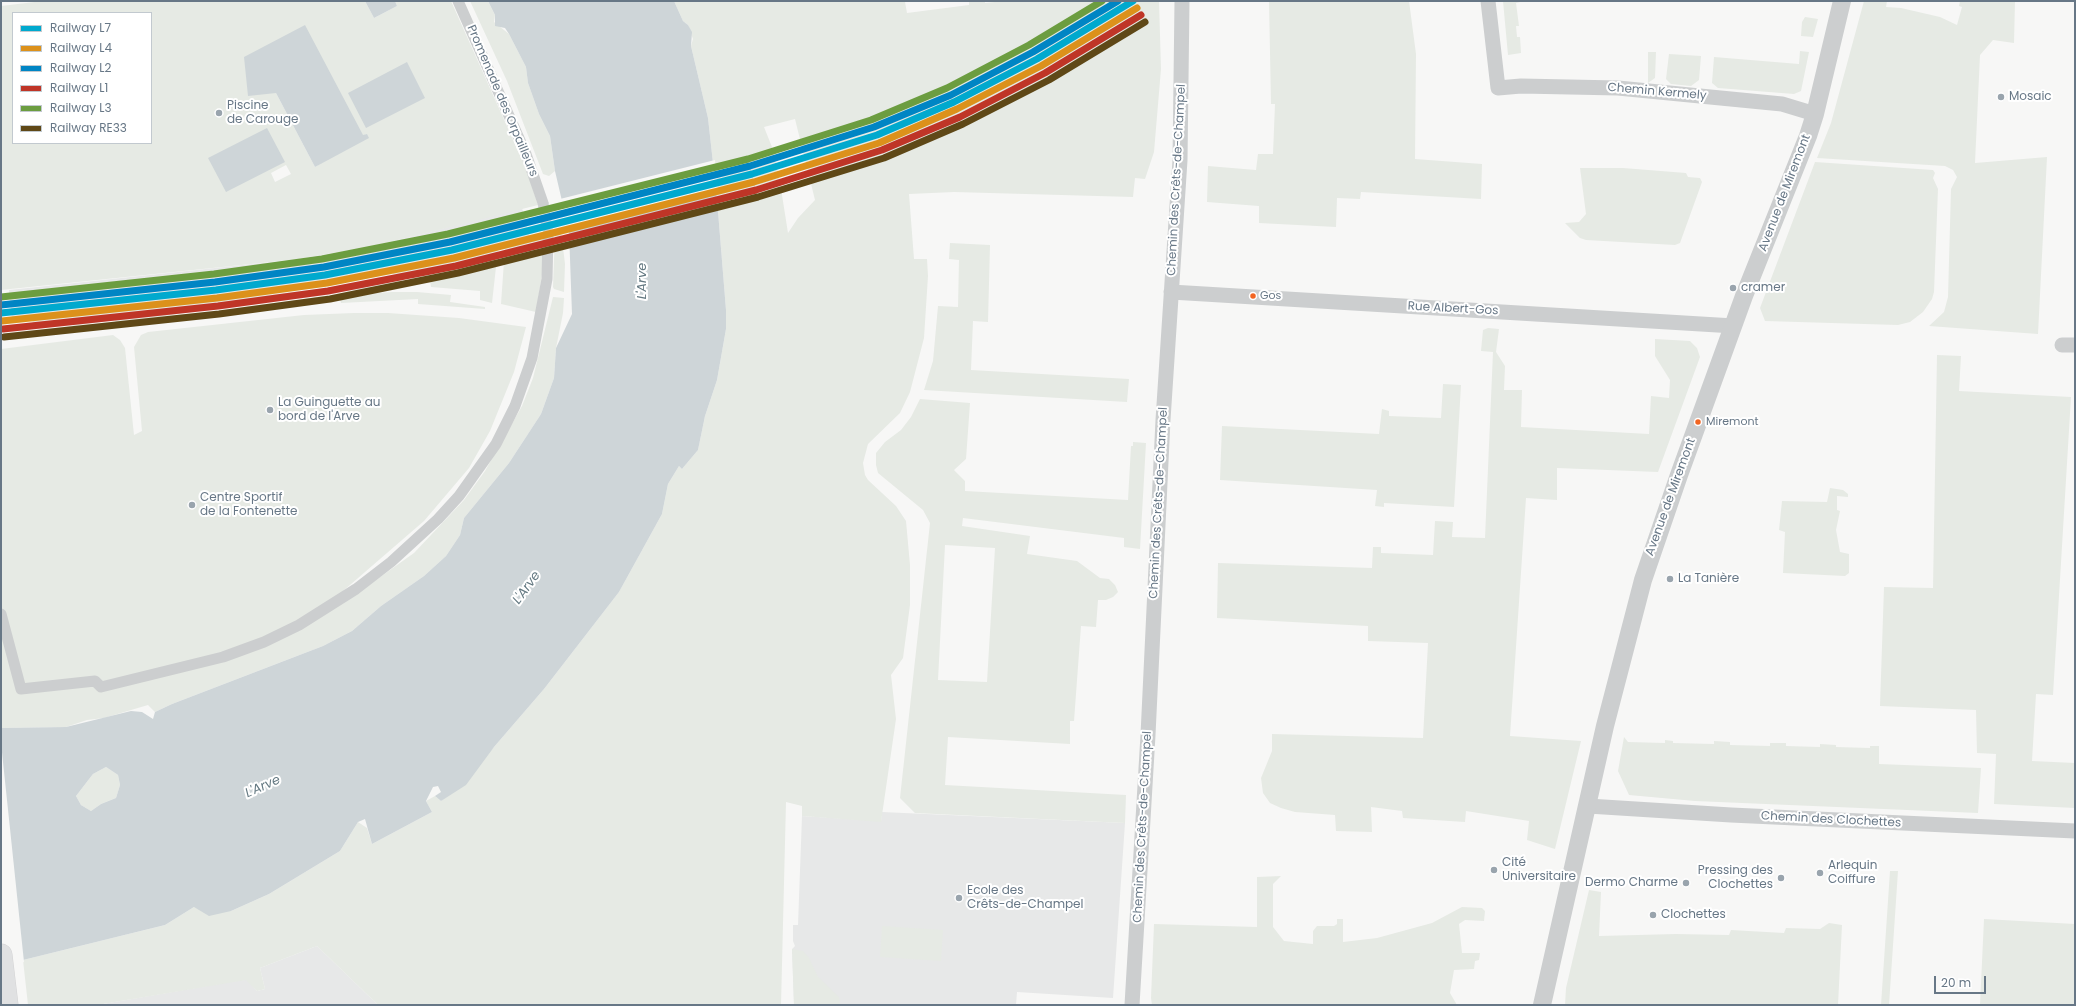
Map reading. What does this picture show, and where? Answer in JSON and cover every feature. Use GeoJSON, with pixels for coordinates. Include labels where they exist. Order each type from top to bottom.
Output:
{"type":"FeatureCollection","features":[{"type":"Feature","properties":{"kind":"main road"},"geometry":{"type":"LineString","coordinates":[[1,955],[7,1005]]}},
{"type":"Feature","properties":{"kind":"street","name":"Promenade des Orpailleurs"},"geometry":{"type":"LineString","coordinates":[[458,1],[526,154],[543,203]]}},
{"type":"Feature","properties":{"kind":"street","name":"Chemin des Crêts-de-Champel"},"geometry":{"type":"LineString","coordinates":[[1132,1005],[1141,872],[1163,420],[1180,160],[1182,1]]}},
{"type":"Feature","properties":{"kind":"street","name":"Chemin Kermely"},"geometry":{"type":"LineString","coordinates":[[1488,1],[1498,88],[1521,86],[1618,88],[1782,104],[1815,114]]}},
{"type":"Feature","properties":{"kind":"street","name":"Avenue de Miremont"},"geometry":{"type":"LineString","coordinates":[[1542,1005],[1605,726],[1643,580],[1678,475],[1815,114],[1842,1]]}},
{"type":"Feature","properties":{"kind":"street"},"geometry":{"type":"LineString","coordinates":[[1,614],[22,688],[95,681],[101,687],[223,657],[264,642],[299,625],[356,589],[391,562],[438,519],[459,496],[496,444],[515,406],[532,358],[548,279],[548,234]]}},
{"type":"Feature","properties":{"kind":"street","name":"Rue Albert-Gos"},"geometry":{"type":"LineString","coordinates":[[1171,292],[1734,326]]}},
{"type":"Feature","properties":{"kind":"street","name":"Chemin des Clochettes"},"geometry":{"type":"LineString","coordinates":[[1588,806],[1731,816],[2075,831]]}},
{"type":"Feature","properties":{"kind":"shaded area"},"geometry":{"type":"Polygon","coordinates":[[[43,1],[365,1],[374,18],[397,6],[395,1],[451,1],[527,171],[538,205],[374,246],[299,259],[1,290],[1,6],[43,1]],[[276,93],[315,167],[367,134],[363,136],[276,93]],[[286,165],[271,173],[275,182],[291,174],[286,165]]]}},
{"type":"Feature","properties":{"kind":"shaded area"},"geometry":{"type":"Polygon","coordinates":[[[470,1],[488,1],[495,15],[494,22],[509,34],[526,67],[528,83],[539,114],[550,136],[555,171],[549,176],[543,174],[507,81],[470,1]]]}},
{"type":"Feature","properties":{"kind":"shaded area"},"geometry":{"type":"Polygon","coordinates":[[[674,1],[898,1],[905,2],[907,13],[969,5],[969,1],[985,1],[985,3],[1004,1],[1159,1],[1161,69],[1154,152],[1145,179],[1135,178],[1133,197],[954,192],[909,194],[914,259],[927,259],[928,276],[924,338],[910,392],[900,413],[868,444],[863,463],[865,475],[868,480],[896,506],[906,521],[910,565],[910,605],[903,658],[891,675],[896,719],[881,822],[802,816],[802,806],[786,802],[781,1005],[378,1005],[317,946],[260,968],[265,989],[257,991],[246,980],[97,1005],[28,1005],[23,960],[165,925],[194,907],[231,911],[269,894],[340,851],[358,822],[367,828],[372,844],[432,812],[426,801],[435,796],[441,801],[494,747],[544,689],[619,592],[662,514],[668,484],[679,466],[682,469],[698,450],[705,416],[717,380],[726,329],[726,310],[717,199],[708,118],[691,46],[693,39],[688,25],[683,21],[674,1]],[[795,119],[764,127],[772,147],[779,176],[788,233],[798,218],[815,200],[795,119]]]}},
{"type":"Feature","properties":{"kind":"shaded area"},"geometry":{"type":"Polygon","coordinates":[[[1269,1],[1409,1],[1416,54],[1415,159],[1482,164],[1481,199],[1361,192],[1360,199],[1337,198],[1336,227],[1259,223],[1259,206],[1207,202],[1208,166],[1256,170],[1258,154],[1273,154],[1275,104],[1271,104],[1269,1]]]}},
{"type":"Feature","properties":{"kind":"shaded area"},"geometry":{"type":"Polygon","coordinates":[[[1503,1],[1525,1],[1516,3],[1519,26],[1516,26],[1517,37],[1520,37],[1521,53],[1508,55],[1503,1]]]}},
{"type":"Feature","properties":{"kind":"shaded area"},"geometry":{"type":"Polygon","coordinates":[[[1864,1],[1887,1],[1886,7],[1901,8],[1940,17],[1957,25],[1962,7],[1959,6],[1960,1],[2015,1],[2014,43],[1993,40],[1980,55],[1975,163],[2047,157],[2038,334],[1929,326],[1944,312],[1948,297],[1951,189],[1957,177],[1953,170],[1945,166],[1817,158],[1831,123],[1864,1]]]}},
{"type":"Feature","properties":{"kind":"shaded area"},"geometry":{"type":"Polygon","coordinates":[[[1805,17],[1818,19],[1813,37],[1801,36],[1802,22],[1805,17]]]}},
{"type":"Feature","properties":{"kind":"shaded area"},"geometry":{"type":"Polygon","coordinates":[[[1800,51],[1809,52],[1801,91],[1794,94],[1718,88],[1712,83],[1714,57],[1799,64],[1800,51]]]}},
{"type":"Feature","properties":{"kind":"shaded area"},"geometry":{"type":"Polygon","coordinates":[[[1648,52],[1656,52],[1655,78],[1648,83],[1648,52]]]}},
{"type":"Feature","properties":{"kind":"shaded area"},"geometry":{"type":"Polygon","coordinates":[[[1669,54],[1701,56],[1699,80],[1691,86],[1671,84],[1666,79],[1669,54]]]}},
{"type":"Feature","properties":{"kind":"shaded area"},"geometry":{"type":"Polygon","coordinates":[[[1815,162],[1933,170],[1935,173],[1933,178],[1938,189],[1934,292],[1932,299],[1923,312],[1910,322],[1898,325],[1765,321],[1760,308],[1815,162]]]}},
{"type":"Feature","properties":{"kind":"shaded area"},"geometry":{"type":"Polygon","coordinates":[[[1580,168],[1623,168],[1686,173],[1688,177],[1700,178],[1702,182],[1680,243],[1675,245],[1586,240],[1580,238],[1565,223],[1579,222],[1586,214],[1580,168]]]}},
{"type":"Feature","properties":{"kind":"shaded area"},"geometry":{"type":"Polygon","coordinates":[[[522,208],[530,239],[466,257],[403,270],[216,301],[12,320],[9,290],[299,259],[374,246],[522,208]]]}},
{"type":"Feature","properties":{"kind":"shaded area"},"geometry":{"type":"Polygon","coordinates":[[[561,231],[565,264],[564,292],[554,289],[553,287],[555,232],[561,231]]]}},
{"type":"Feature","properties":{"kind":"shaded area"},"geometry":{"type":"Polygon","coordinates":[[[542,236],[542,275],[536,312],[501,304],[505,247],[542,236]]]}},
{"type":"Feature","properties":{"kind":"shaded area"},"geometry":{"type":"Polygon","coordinates":[[[950,243],[990,245],[988,322],[973,321],[971,370],[1129,379],[1127,402],[924,390],[933,361],[938,306],[958,307],[959,260],[949,259],[950,243]]]}},
{"type":"Feature","properties":{"kind":"shaded area"},"geometry":{"type":"Polygon","coordinates":[[[498,249],[492,303],[480,300],[480,291],[431,287],[430,280],[412,279],[402,274],[393,274],[393,272],[498,249]]]}},
{"type":"Feature","properties":{"kind":"shaded area"},"geometry":{"type":"Polygon","coordinates":[[[402,279],[403,287],[301,294],[116,324],[115,320],[73,326],[72,321],[33,326],[32,318],[216,301],[402,279]]]}},
{"type":"Feature","properties":{"kind":"shaded area"},"geometry":{"type":"Polygon","coordinates":[[[392,292],[417,292],[451,295],[450,302],[485,307],[485,309],[418,304],[418,299],[341,303],[340,298],[265,308],[265,305],[317,297],[392,292]]]}},
{"type":"Feature","properties":{"kind":"shaded area"},"geometry":{"type":"Polygon","coordinates":[[[553,297],[564,298],[563,313],[556,348],[554,378],[541,414],[509,463],[464,518],[460,535],[446,556],[424,576],[381,606],[352,631],[323,646],[172,704],[155,712],[148,705],[104,718],[87,720],[66,727],[1,728],[1,349],[113,335],[120,340],[125,348],[134,435],[142,431],[134,347],[141,335],[148,332],[304,315],[354,313],[388,313],[459,318],[526,327],[514,372],[490,431],[469,468],[424,521],[343,591],[342,604],[414,553],[464,500],[485,471],[522,406],[533,378],[553,297]]]}},
{"type":"Feature","properties":{"kind":"shaded area"},"geometry":{"type":"Polygon","coordinates":[[[1488,328],[1499,329],[1496,352],[1505,366],[1504,390],[1522,390],[1521,427],[1649,434],[1651,396],[1669,398],[1670,380],[1655,356],[1655,339],[1690,341],[1697,348],[1700,357],[1658,472],[1557,468],[1557,500],[1526,498],[1510,736],[1581,741],[1555,849],[1527,840],[1529,821],[1466,811],[1465,822],[1403,818],[1402,811],[1371,807],[1372,832],[1336,831],[1335,815],[1295,812],[1281,808],[1270,803],[1263,793],[1261,778],[1272,751],[1272,734],[1423,738],[1428,643],[1368,641],[1368,626],[1217,618],[1218,563],[1372,568],[1373,547],[1381,547],[1381,553],[1433,555],[1435,521],[1453,522],[1452,537],[1485,538],[1493,352],[1481,351],[1483,330],[1488,328]]]}},
{"type":"Feature","properties":{"kind":"shaded area"},"geometry":{"type":"Polygon","coordinates":[[[1937,355],[1961,356],[1959,391],[2071,397],[2053,695],[2036,694],[2032,761],[2075,763],[2075,808],[1994,804],[1996,754],[1977,753],[1976,710],[1880,706],[1884,587],[1933,588],[1937,355]]]}},
{"type":"Feature","properties":{"kind":"shaded area"},"geometry":{"type":"Polygon","coordinates":[[[1443,384],[1461,385],[1454,507],[1384,503],[1384,507],[1375,506],[1377,490],[1220,480],[1222,426],[1379,434],[1382,409],[1389,411],[1389,416],[1441,418],[1443,384]]]}},
{"type":"Feature","properties":{"kind":"shaded area"},"geometry":{"type":"Polygon","coordinates":[[[920,399],[970,403],[966,459],[954,470],[965,481],[965,491],[1128,500],[1131,446],[1133,446],[1133,442],[1146,443],[1140,549],[1124,547],[1124,538],[963,518],[962,526],[1030,536],[1027,554],[1077,561],[1100,578],[1109,579],[1115,585],[1118,592],[1113,597],[1106,600],[1098,600],[1096,627],[1081,626],[1074,721],[1070,721],[1070,744],[948,737],[945,785],[1126,795],[1125,823],[915,813],[900,798],[930,523],[923,510],[878,473],[876,453],[885,442],[901,430],[911,417],[920,399]],[[945,545],[938,680],[987,682],[995,548],[945,545]]]}},
{"type":"Feature","properties":{"kind":"shaded area"},"geometry":{"type":"Polygon","coordinates":[[[1830,488],[1843,490],[1848,494],[1848,497],[1837,496],[1837,510],[1840,511],[1836,530],[1840,552],[1849,554],[1849,573],[1845,576],[1783,573],[1785,532],[1779,530],[1782,501],[1827,502],[1830,488]]]}},
{"type":"Feature","properties":{"kind":"shaded area"},"geometry":{"type":"Polygon","coordinates":[[[1624,737],[1628,742],[1665,743],[1665,740],[1673,741],[1673,743],[1714,744],[1714,741],[1730,742],[1730,745],[1770,746],[1770,743],[1786,743],[1786,746],[1820,747],[1820,744],[1836,745],[1836,747],[1870,748],[1870,746],[1879,746],[1879,764],[1981,768],[1978,813],[1695,801],[1629,795],[1618,771],[1624,737]]]}},
{"type":"Feature","properties":{"kind":"shaded area"},"geometry":{"type":"Polygon","coordinates":[[[106,767],[118,775],[120,785],[116,798],[101,804],[91,811],[81,805],[76,796],[93,774],[106,767]]]}},
{"type":"Feature","properties":{"kind":"shaded area","name":"Ecole des Crêts-de-Champel"},"geometry":{"type":"Polygon","coordinates":[[[882,812],[1125,823],[1113,998],[1017,992],[1016,1005],[794,1005],[792,949],[795,946],[793,941],[793,925],[798,925],[802,816],[881,821],[882,812]]]}},
{"type":"Feature","properties":{"kind":"shaded area"},"geometry":{"type":"Polygon","coordinates":[[[1890,871],[1898,871],[1889,1005],[1881,1005],[1890,871]]]}},
{"type":"Feature","properties":{"kind":"shaded area"},"geometry":{"type":"Polygon","coordinates":[[[1281,876],[1273,884],[1273,927],[1284,941],[1313,944],[1313,931],[1317,926],[1334,926],[1337,924],[1337,919],[1343,919],[1343,942],[1377,938],[1432,923],[1462,907],[1482,908],[1485,911],[1484,921],[1465,920],[1459,924],[1462,953],[1480,953],[1479,960],[1475,961],[1474,969],[1454,970],[1450,993],[1457,1005],[1152,1005],[1154,924],[1257,927],[1257,877],[1281,876]]]}},
{"type":"Feature","properties":{"kind":"shaded area"},"geometry":{"type":"Polygon","coordinates":[[[1589,890],[1601,892],[1599,936],[1676,934],[1729,935],[1731,930],[1784,933],[1786,928],[1820,929],[1829,923],[1842,925],[1838,1005],[1565,1005],[1566,988],[1589,890]]]}},
{"type":"Feature","properties":{"kind":"shaded area"},"geometry":{"type":"Polygon","coordinates":[[[1984,919],[2075,924],[2075,1005],[1980,1005],[1984,919]]]}},
{"type":"Feature","properties":{"kind":"shaded area"},"geometry":{"type":"Polygon","coordinates":[[[882,926],[943,930],[941,961],[880,957],[882,926]]]}},
{"type":"Feature","properties":{"kind":"shaded area"},"geometry":{"type":"Polygon","coordinates":[[[317,946],[378,1005],[97,1005],[247,979],[257,991],[265,989],[260,968],[317,946]]]}},
{"type":"Feature","properties":{"kind":"shaded area"},"geometry":{"type":"Polygon","coordinates":[[[792,949],[803,951],[809,958],[818,977],[839,997],[840,1005],[794,1005],[792,949]]]}},
{"type":"Feature","properties":{"kind":"water"},"geometry":{"type":"Polygon","coordinates":[[[365,1],[395,1],[397,6],[374,18],[365,1]]]}},
{"type":"Feature","properties":{"kind":"water","name":"L'Arve"},"geometry":{"type":"Polygon","coordinates":[[[488,1],[674,1],[683,21],[688,25],[692,32],[691,46],[708,118],[717,199],[726,310],[726,329],[717,380],[705,416],[698,450],[682,469],[679,466],[668,484],[662,514],[619,592],[544,689],[494,747],[466,785],[441,801],[435,796],[441,792],[438,786],[433,787],[426,801],[432,812],[372,844],[365,819],[358,822],[340,851],[269,894],[231,911],[209,916],[194,907],[165,925],[23,960],[1,968],[1,728],[66,727],[131,711],[142,712],[153,719],[155,712],[172,704],[323,646],[352,631],[381,606],[424,576],[446,556],[460,535],[464,518],[509,463],[541,414],[554,378],[556,348],[572,314],[569,231],[555,171],[550,136],[539,114],[528,83],[526,67],[505,28],[495,26],[495,15],[488,1]],[[106,767],[93,774],[76,796],[81,805],[91,811],[101,804],[116,798],[120,785],[118,775],[106,767]]]}},
{"type":"Feature","properties":{"kind":"water"},"geometry":{"type":"Polygon","coordinates":[[[305,25],[363,135],[367,134],[369,138],[315,167],[276,93],[248,96],[244,57],[305,25]]]}},
{"type":"Feature","properties":{"kind":"water"},"geometry":{"type":"Polygon","coordinates":[[[407,62],[425,98],[366,128],[348,93],[407,62]]]}},
{"type":"Feature","properties":{"kind":"water"},"geometry":{"type":"Polygon","coordinates":[[[267,128],[285,162],[226,192],[208,158],[267,128]]]}},
{"type":"Feature","properties":{"kind":"pier"},"geometry":{"type":"Polygon","coordinates":[[[715,160],[718,189],[567,229],[560,199],[715,160]]]}},
{"type":"Feature","properties":{"kind":"pier"},"geometry":{"type":"Polygon","coordinates":[[[1,743],[24,962],[1,970],[1,743]]]}},
{"type":"Feature","properties":{"kind":"tunnel"},"geometry":{"type":"LineString","coordinates":[[543,203],[548,234]]}},
{"type":"Feature","properties":{"kind":"rail line","name":"L3"},"geometry":{"type":"LineString","coordinates":[[1,297],[214,274],[322,259],[448,234],[748,159],[871,120],[947,88],[1029,45],[1102,1]]}},
{"type":"Feature","properties":{"kind":"rail line","name":"L2"},"geometry":{"type":"LineString","coordinates":[[1,305],[215,282],[324,267],[450,242],[750,166],[874,127],[951,95],[1033,52],[1118,1]]}},
{"type":"Feature","properties":{"kind":"rail line","name":"L7"},"geometry":{"type":"LineString","coordinates":[[1,313],[216,290],[325,275],[452,250],[752,174],[877,135],[954,102],[1037,59],[1133,1]]}},
{"type":"Feature","properties":{"kind":"rail line","name":"L4"},"geometry":{"type":"LineString","coordinates":[[2,321],[217,298],[327,283],[454,258],[754,182],[879,143],[957,109],[1041,66],[1137,8]]}},
{"type":"Feature","properties":{"kind":"rail line","name":"L1"},"geometry":{"type":"LineString","coordinates":[[3,329],[218,306],[328,291],[456,266],[756,190],[882,150],[960,117],[1045,73],[1141,15]]}},
{"type":"Feature","properties":{"kind":"rail line","name":"RE33"},"geometry":{"type":"LineString","coordinates":[[4,337],[219,314],[330,299],[458,273],[758,197],[884,158],[963,124],[1049,80],[1145,22]]}},
{"type":"Feature","properties":{"kind":"place","name":"Mosaic"},"geometry":{"type":"Point","coordinates":[2001,97]}},
{"type":"Feature","properties":{"kind":"place","name":"Piscine de Carouge"},"geometry":{"type":"Point","coordinates":[219,113]}},
{"type":"Feature","properties":{"kind":"place","name":"cramer"},"geometry":{"type":"Point","coordinates":[1733,288]}},
{"type":"Feature","properties":{"kind":"place","name":"Gos"},"geometry":{"type":"Point","coordinates":[1253,296]}},
{"type":"Feature","properties":{"kind":"place","name":"La Guinguette au bord de l'Arve"},"geometry":{"type":"Point","coordinates":[270,410]}},
{"type":"Feature","properties":{"kind":"place","name":"Miremont"},"geometry":{"type":"Point","coordinates":[1698,422]}},
{"type":"Feature","properties":{"kind":"place","name":"Centre Sportif de la Fontenette"},"geometry":{"type":"Point","coordinates":[192,505]}},
{"type":"Feature","properties":{"kind":"place","name":"La Tanière"},"geometry":{"type":"Point","coordinates":[1670,579]}},
{"type":"Feature","properties":{"kind":"place","name":"Cité Universitaire"},"geometry":{"type":"Point","coordinates":[1494,870]}},
{"type":"Feature","properties":{"kind":"place","name":"Arlequin Coiffure"},"geometry":{"type":"Point","coordinates":[1820,873]}},
{"type":"Feature","properties":{"kind":"place","name":"Pressing des Clochettes"},"geometry":{"type":"Point","coordinates":[1781,878]}},
{"type":"Feature","properties":{"kind":"place","name":"Dermo Charme"},"geometry":{"type":"Point","coordinates":[1686,883]}},
{"type":"Feature","properties":{"kind":"place","name":"Ecole des Crêts-de-Champel"},"geometry":{"type":"Point","coordinates":[959,898]}},
{"type":"Feature","properties":{"kind":"place","name":"Clochettes"},"geometry":{"type":"Point","coordinates":[1653,915]}}]}
